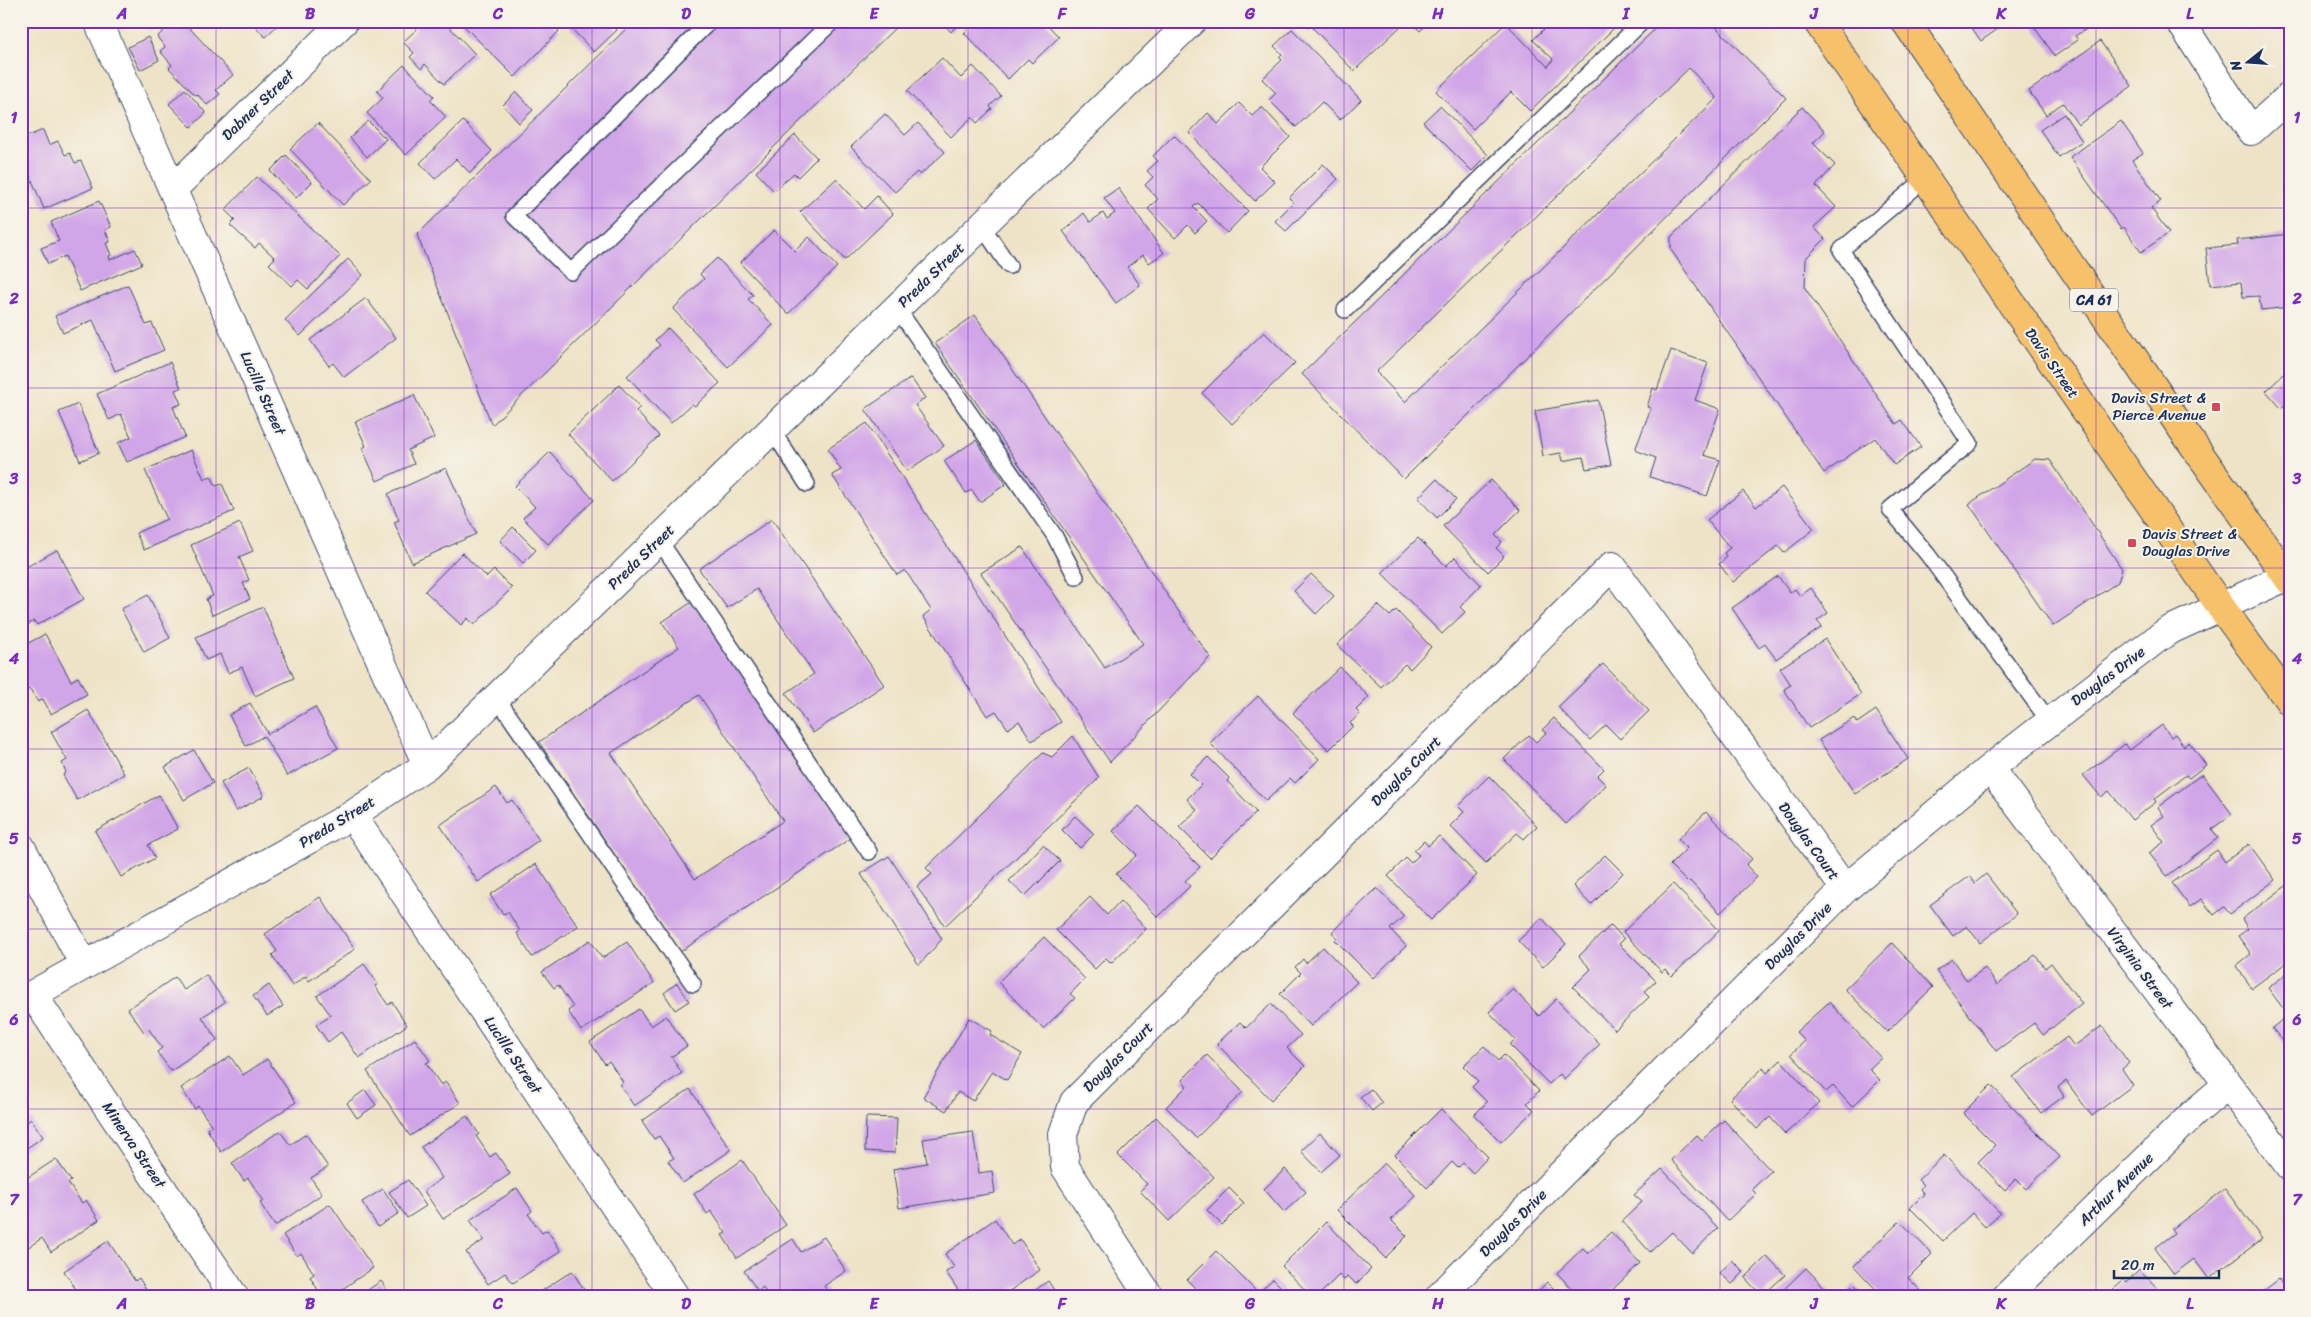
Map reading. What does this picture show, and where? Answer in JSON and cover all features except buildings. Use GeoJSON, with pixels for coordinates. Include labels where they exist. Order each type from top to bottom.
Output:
{"type":"FeatureCollection","features":[{"type":"Feature","properties":{"kind":"main road","name":"Davis Street"},"geometry":{"type":"LineString","coordinates":[[1817,21],[2220,606],[2290,702]]}},
{"type":"Feature","properties":{"kind":"main road","name":"CA 61"},"geometry":{"type":"LineString","coordinates":[[1905,21],[2177,421],[2289,578]]}},
{"type":"Feature","properties":{"kind":"street","name":"Lucille Street"},"geometry":{"type":"LineString","coordinates":[[98,21],[427,765]]}},
{"type":"Feature","properties":{"kind":"street","name":"Dabner Street"},"geometry":{"type":"LineString","coordinates":[[173,189],[344,21]]}},
{"type":"Feature","properties":{"kind":"street","name":"Preda Street"},"geometry":{"type":"LineString","coordinates":[[27,998],[352,815],[427,765],[1192,21]]}},
{"type":"Feature","properties":{"kind":"street"},"geometry":{"type":"LineString","coordinates":[[2180,21],[2252,131],[2290,96]]}},
{"type":"Feature","properties":{"kind":"street","name":"Douglas Court"},"geometry":{"type":"LineString","coordinates":[[1150,1296],[1065,1167],[1063,1134],[1074,1102],[1612,566],[1830,872],[1845,889]]}},
{"type":"Feature","properties":{"kind":"street","name":"Douglas Drive"},"geometry":{"type":"LineString","coordinates":[[1440,1296],[1845,889],[1990,768],[2168,631],[2220,606],[2289,578]]}},
{"type":"Feature","properties":{"kind":"street","name":"Virginia Street"},"geometry":{"type":"LineString","coordinates":[[1990,768],[2290,1167]]}},
{"type":"Feature","properties":{"kind":"street","name":"Lucille Street"},"geometry":{"type":"LineString","coordinates":[[352,815],[675,1296]]}},
{"type":"Feature","properties":{"kind":"street"},"geometry":{"type":"LineString","coordinates":[[21,848],[84,965]]}},
{"type":"Feature","properties":{"kind":"street","name":"Minerva Street"},"geometry":{"type":"LineString","coordinates":[[27,998],[234,1296]]}},
{"type":"Feature","properties":{"kind":"street","name":"Arthur Avenue"},"geometry":{"type":"LineString","coordinates":[[2007,1296],[2194,1113],[2227,1085]]}},
{"type":"Feature","properties":{"kind":"lane"},"geometry":{"type":"LineString","coordinates":[[710,21],[514,216],[571,272],[833,21]]}},
{"type":"Feature","properties":{"kind":"lane"},"geometry":{"type":"LineString","coordinates":[[1345,310],[1643,21]]}},
{"type":"Feature","properties":{"kind":"lane"},"geometry":{"type":"LineString","coordinates":[[1925,180],[1841,250],[1970,443],[1890,509],[1928,555],[2049,721]]}},
{"type":"Feature","properties":{"kind":"lane"},"geometry":{"type":"LineString","coordinates":[[982,226],[1008,266]]}},
{"type":"Feature","properties":{"kind":"lane"},"geometry":{"type":"LineString","coordinates":[[897,308],[1054,535],[1076,577]]}},
{"type":"Feature","properties":{"kind":"lane"},"geometry":{"type":"LineString","coordinates":[[772,430],[807,484]]}},
{"type":"Feature","properties":{"kind":"lane"},"geometry":{"type":"LineString","coordinates":[[659,540],[869,852]]}},
{"type":"Feature","properties":{"kind":"lane"},"geometry":{"type":"LineString","coordinates":[[497,698],[693,984]]}},
{"type":"Feature","properties":{"kind":"place","name":"Davis Street & Pierce Avenue"},"geometry":{"type":"Point","coordinates":[2216,407]}},
{"type":"Feature","properties":{"kind":"place","name":"Davis Street & Douglas Drive"},"geometry":{"type":"Point","coordinates":[2132,543]}}]}
